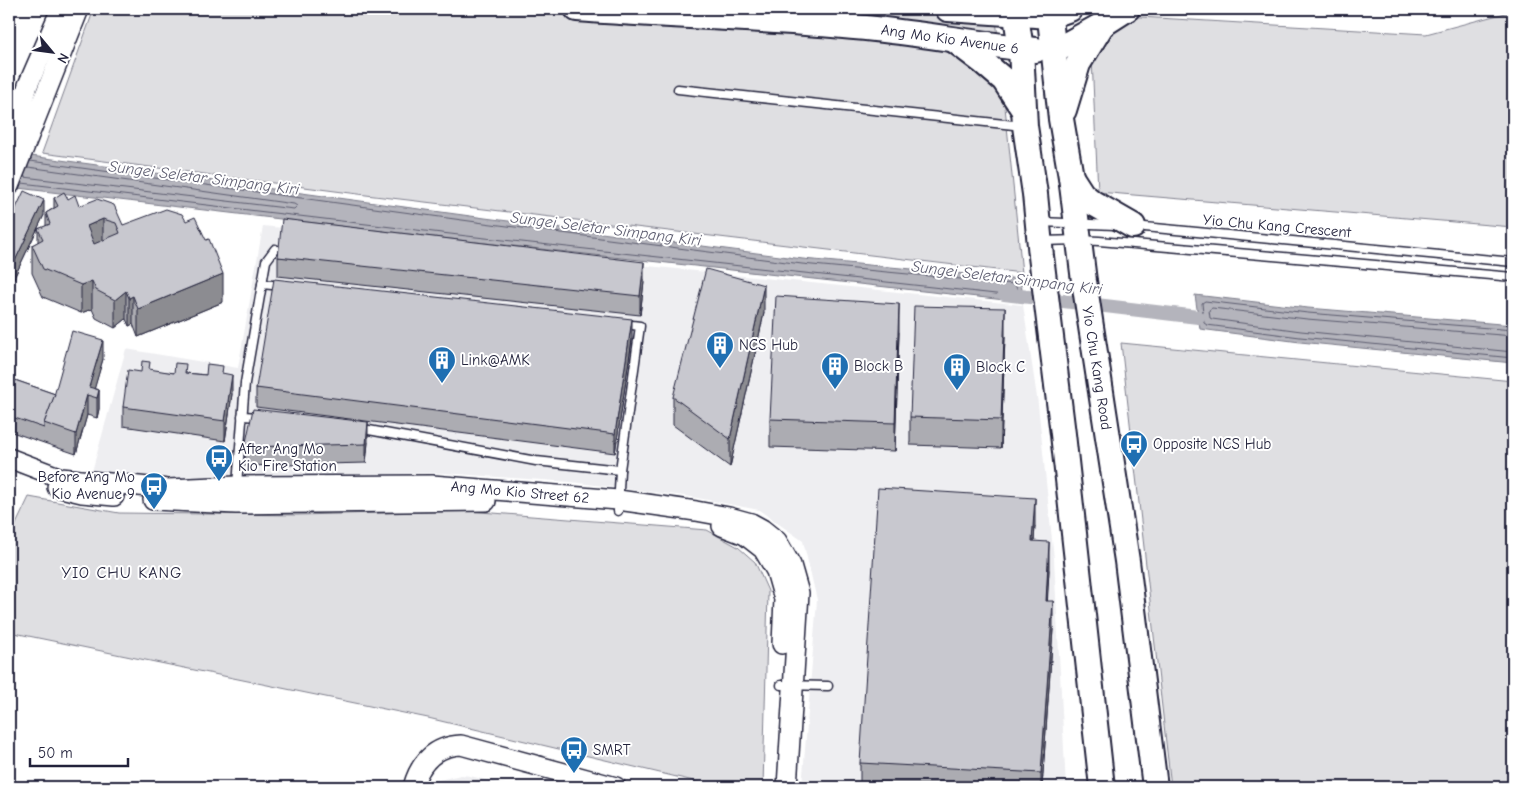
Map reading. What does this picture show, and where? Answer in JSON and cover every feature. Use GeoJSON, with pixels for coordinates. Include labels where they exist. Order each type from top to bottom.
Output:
{"type":"FeatureCollection","features":[{"type":"Feature","properties":{"kind":"main road","name":"Ang Mo Kio Avenue 6"},"geometry":{"type":"LineString","coordinates":[[577,9],[874,29],[1053,52]]}},
{"type":"Feature","properties":{"kind":"main road","name":"Ang Mo Kio Avenue 6"},"geometry":{"type":"LineString","coordinates":[[948,9],[1016,12],[1056,11]]}},
{"type":"Feature","properties":{"kind":"main road"},"geometry":{"type":"LineString","coordinates":[[1053,52],[1102,26],[1127,9]]}},
{"type":"Feature","properties":{"kind":"main road","name":"Yio Chu Kang Road"},"geometry":{"type":"LineString","coordinates":[[1056,11],[1053,52],[1061,119],[1127,561],[1155,787]]}},
{"type":"Feature","properties":{"kind":"main road"},"geometry":{"type":"LineString","coordinates":[[1016,12],[1021,48],[1024,118],[1064,443],[1102,787]]}},
{"type":"Feature","properties":{"kind":"main road"},"geometry":{"type":"LineString","coordinates":[[1061,119],[1078,64],[1102,26]]}},
{"type":"Feature","properties":{"kind":"main road"},"geometry":{"type":"LineString","coordinates":[[953,39],[1004,80],[1024,118]]}},
{"type":"Feature","properties":{"kind":"main road"},"geometry":{"type":"LineString","coordinates":[[1071,177],[1082,194],[1093,203],[1133,226]]}},
{"type":"Feature","properties":{"kind":"street"},"geometry":{"type":"LineString","coordinates":[[9,186],[14,148],[28,85],[61,9]]}},
{"type":"Feature","properties":{"kind":"street"},"geometry":{"type":"LineString","coordinates":[[14,148],[79,9]]}},
{"type":"Feature","properties":{"kind":"street","name":"Ang Mo Kio Street 62"},"geometry":{"type":"LineString","coordinates":[[9,464],[61,478],[236,495],[474,500],[572,506],[618,506],[656,510],[727,522],[751,523],[777,541],[791,565],[799,594],[775,787]]}},
{"type":"Feature","properties":{"kind":"street","name":"Ang Mo Kio Street 62"},"geometry":{"type":"LineString","coordinates":[[787,685],[787,787]]}},
{"type":"Feature","properties":{"kind":"street"},"geometry":{"type":"LineString","coordinates":[[413,787],[417,774],[432,755],[448,746],[461,745],[616,787]]}},
{"type":"Feature","properties":{"kind":"street"},"geometry":{"type":"LineString","coordinates":[[424,787],[429,776],[437,766],[447,760],[458,758],[576,787]]}},
{"type":"Feature","properties":{"kind":"lane"},"geometry":{"type":"LineString","coordinates":[[678,89],[1024,118]]}},
{"type":"Feature","properties":{"kind":"lane","name":"Yio Chu Kang Crescent"},"geometry":{"type":"LineString","coordinates":[[1039,231],[1078,232],[1133,226],[1513,262]]}},
{"type":"Feature","properties":{"kind":"lane","name":"Yio Chu Kang Crescent"},"geometry":{"type":"LineString","coordinates":[[1039,231],[1078,232],[1513,277]]}},
{"type":"Feature","properties":{"kind":"lane"},"geometry":{"type":"LineString","coordinates":[[236,495],[245,383],[253,360],[266,261],[275,249]]}},
{"type":"Feature","properties":{"kind":"lane"},"geometry":{"type":"LineString","coordinates":[[262,284],[291,287]]}},
{"type":"Feature","properties":{"kind":"lane"},"geometry":{"type":"LineString","coordinates":[[611,322],[640,326],[624,416],[618,506]]}},
{"type":"Feature","properties":{"kind":"lane"},"geometry":{"type":"LineString","coordinates":[[242,416],[270,418]]}},
{"type":"Feature","properties":{"kind":"lane"},"geometry":{"type":"LineString","coordinates":[[345,425],[536,461],[620,470]]}},
{"type":"Feature","properties":{"kind":"lane"},"geometry":{"type":"LineString","coordinates":[[787,685],[828,686]]}},
{"type":"Feature","properties":{"kind":"shaded area"},"geometry":{"type":"Polygon","coordinates":[[[94,9],[995,9],[1022,273],[366,195],[42,153],[94,9]]]}},
{"type":"Feature","properties":{"kind":"shaded area"},"geometry":{"type":"Polygon","coordinates":[[[1513,11],[1513,227],[1098,192],[1090,14],[1426,34],[1513,11]]]}},
{"type":"Feature","properties":{"kind":"shaded area"},"geometry":{"type":"Polygon","coordinates":[[[263,226],[1023,305],[1038,404],[1054,559],[1066,787],[802,787],[817,600],[803,541],[759,510],[692,497],[571,482],[442,473],[292,476],[167,483],[91,475],[126,349],[238,368],[263,226]]]}},
{"type":"Feature","properties":{"kind":"shaded area"},"geometry":{"type":"Polygon","coordinates":[[[1121,343],[1513,381],[1513,787],[1171,787],[1121,343]]]}},
{"type":"Feature","properties":{"kind":"shaded area"},"geometry":{"type":"Polygon","coordinates":[[[29,497],[119,513],[297,515],[468,511],[707,530],[738,547],[755,562],[768,591],[763,787],[719,787],[428,718],[9,632],[9,539],[29,497]]]}},
{"type":"Feature","properties":{"kind":"shaded area"},"geometry":{"type":"Polygon","coordinates":[[[461,775],[513,787],[435,787],[439,780],[461,775]]]}},
{"type":"Feature","properties":{"kind":"water"},"geometry":{"type":"Polygon","coordinates":[[[9,153],[803,259],[1021,279],[1023,302],[467,241],[9,187],[9,153]]]}},
{"type":"Feature","properties":{"kind":"water"},"geometry":{"type":"Polygon","coordinates":[[[1195,295],[1308,308],[1513,325],[1513,363],[1300,342],[1200,329],[1195,295]]]}},
{"type":"Feature","properties":{"kind":"building"},"geometry":{"type":"Polygon","coordinates":[[[24,191],[44,200],[13,265],[9,263],[9,223],[24,191]]]}},
{"type":"Feature","properties":{"kind":"building"},"geometry":{"type":"Polygon","coordinates":[[[64,192],[68,199],[75,195],[79,206],[97,199],[114,205],[123,225],[166,209],[182,214],[186,221],[195,217],[206,240],[209,239],[223,274],[138,309],[133,296],[129,298],[126,291],[115,300],[96,290],[92,281],[81,285],[43,269],[32,245],[43,239],[38,229],[50,224],[46,213],[58,206],[54,198],[64,192]],[[103,219],[87,226],[94,244],[120,233],[116,223],[103,219]]]}},
{"type":"Feature","properties":{"kind":"building"},"geometry":{"type":"Polygon","coordinates":[[[282,219],[644,262],[640,296],[278,257],[282,219]]]}},
{"type":"Feature","properties":{"kind":"building","name":"NCS Hub"},"geometry":{"type":"Polygon","coordinates":[[[706,269],[764,285],[730,439],[673,397],[706,269]]]}},
{"type":"Feature","properties":{"kind":"building","name":"Link@AMK"},"geometry":{"type":"Polygon","coordinates":[[[274,279],[632,319],[615,434],[256,388],[274,279]]]}},
{"type":"Feature","properties":{"kind":"building","name":"Block B"},"geometry":{"type":"Polygon","coordinates":[[[776,296],[899,304],[895,423],[770,419],[776,296]]]}},
{"type":"Feature","properties":{"kind":"building","name":"Block C"},"geometry":{"type":"Polygon","coordinates":[[[914,306],[1005,308],[1001,420],[910,417],[914,306]]]}},
{"type":"Feature","properties":{"kind":"building"},"geometry":{"type":"Polygon","coordinates":[[[72,331],[103,340],[89,387],[99,390],[97,398],[87,395],[76,434],[44,423],[54,396],[72,331]]]}},
{"type":"Feature","properties":{"kind":"building"},"geometry":{"type":"Polygon","coordinates":[[[142,361],[150,362],[149,369],[174,373],[175,363],[186,364],[185,373],[206,375],[207,364],[223,366],[222,373],[232,375],[225,421],[123,407],[128,370],[141,372],[142,361]]]}},
{"type":"Feature","properties":{"kind":"building"},"geometry":{"type":"Polygon","coordinates":[[[9,378],[55,394],[44,423],[44,428],[9,416],[9,378]]]}},
{"type":"Feature","properties":{"kind":"building"},"geometry":{"type":"Polygon","coordinates":[[[253,409],[368,422],[366,444],[245,447],[253,409]]]}},
{"type":"Feature","properties":{"kind":"building"},"geometry":{"type":"Polygon","coordinates":[[[878,488],[1035,498],[1032,541],[1049,542],[1046,601],[1053,601],[1041,773],[860,763],[878,488]]]}},
{"type":"Feature","properties":{"kind":"waterway","name":"Sungei Seletar Simpang Kiri"},"geometry":{"type":"LineString","coordinates":[[1004,294],[1198,317]]}},
{"type":"Feature","properties":{"kind":"place","name":"NCS Hub"},"geometry":{"type":"Point","coordinates":[720,369]}},
{"type":"Feature","properties":{"kind":"place","name":"Link@AMK"},"geometry":{"type":"Point","coordinates":[442,384]}},
{"type":"Feature","properties":{"kind":"place","name":"Block B"},"geometry":{"type":"Point","coordinates":[835,390]}},
{"type":"Feature","properties":{"kind":"place","name":"Block C"},"geometry":{"type":"Point","coordinates":[957,391]}},
{"type":"Feature","properties":{"kind":"place","name":"Opposite NCS Hub"},"geometry":{"type":"Point","coordinates":[1134,468]}},
{"type":"Feature","properties":{"kind":"place","name":"After Ang Mo Kio Fire Station"},"geometry":{"type":"Point","coordinates":[219,482]}},
{"type":"Feature","properties":{"kind":"place","name":"Before Ang Mo Kio Avenue 9"},"geometry":{"type":"Point","coordinates":[154,510]}},
{"type":"Feature","properties":{"kind":"place","name":"SMRT"},"geometry":{"type":"Point","coordinates":[574,774]}},
{"type":"Feature","properties":{"kind":"district","name":"YIO CHU KANG"},"geometry":{"type":"Point","coordinates":[122,572]}}]}
